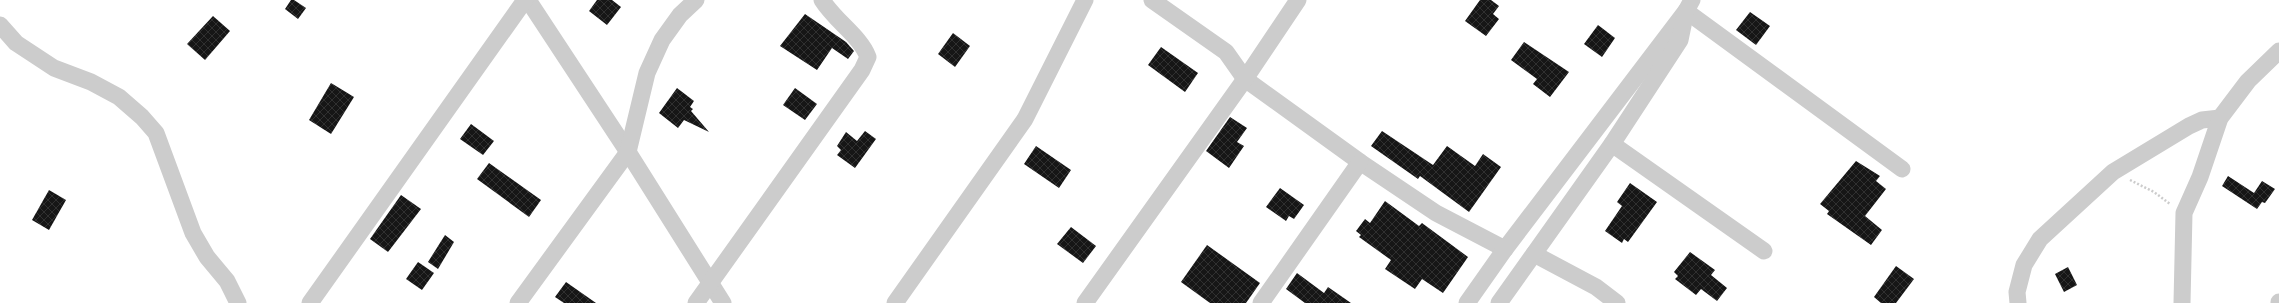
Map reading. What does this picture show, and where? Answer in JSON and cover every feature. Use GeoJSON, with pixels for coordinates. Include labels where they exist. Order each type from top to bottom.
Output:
{"type":"FeatureCollection","features":[{"type":"Feature","properties":{"kind":"street"},"geometry":{"type":"LineString","coordinates":[[310,303],[525,0]]}},
{"type":"Feature","properties":{"kind":"street"},"geometry":{"type":"LineString","coordinates":[[528,0],[628,152],[723,303]]}},
{"type":"Feature","properties":{"kind":"street"},"geometry":{"type":"LineString","coordinates":[[518,303],[628,152],[647,73],[659,46],[680,15],[696,0]]}},
{"type":"Feature","properties":{"kind":"street"},"geometry":{"type":"LineString","coordinates":[[696,303],[862,70],[868,57],[863,45],[842,26],[822,0]]}},
{"type":"Feature","properties":{"kind":"street"},"geometry":{"type":"LineString","coordinates":[[895,303],[1024,119],[1085,0]]}},
{"type":"Feature","properties":{"kind":"street"},"geometry":{"type":"LineString","coordinates":[[1152,0],[1226,52],[1245,79],[1360,162],[1436,213],[1505,249]]}},
{"type":"Feature","properties":{"kind":"street"},"geometry":{"type":"LineString","coordinates":[[1085,303],[1245,79],[1298,0]]}},
{"type":"Feature","properties":{"kind":"street"},"geometry":{"type":"LineString","coordinates":[[1499,303],[1612,144],[1680,40],[1689,5]]}},
{"type":"Feature","properties":{"kind":"street"},"geometry":{"type":"LineString","coordinates":[[1689,5],[1902,169]]}},
{"type":"Feature","properties":{"kind":"street"},"geometry":{"type":"LineString","coordinates":[[1468,303],[1505,249],[1689,5]]}},
{"type":"Feature","properties":{"kind":"street"},"geometry":{"type":"LineString","coordinates":[[0,25],[16,43],[54,68],[91,82],[119,97],[142,117],[156,133],[193,233],[206,257],[227,280],[238,303]]}},
{"type":"Feature","properties":{"kind":"street"},"geometry":{"type":"LineString","coordinates":[[2182,303],[2184,213],[2200,177],[2220,118],[2248,81],[2279,51]]}},
{"type":"Feature","properties":{"kind":"street"},"geometry":{"type":"LineString","coordinates":[[2018,303],[2017,292],[2024,265],[2040,240],[2113,172],[2189,126],[2202,120],[2220,118]]}},
{"type":"Feature","properties":{"kind":"street"},"geometry":{"type":"LineString","coordinates":[[1612,144],[1764,251]]}},
{"type":"Feature","properties":{"kind":"street"},"geometry":{"type":"LineString","coordinates":[[1261,303],[1360,162]]}},
{"type":"Feature","properties":{"kind":"street"},"geometry":{"type":"LineString","coordinates":[[1534,254],[1596,287],[1617,303]]}},
{"type":"Feature","properties":{"kind":"path"},"geometry":{"type":"LineString","coordinates":[[2113,172],[2154,192],[2174,206]]}},
{"type":"Feature","properties":{"kind":"building"},"geometry":{"type":"Polygon","coordinates":[[[291,0],[294,0],[306,8],[298,19],[285,9],[291,0]]]}},
{"type":"Feature","properties":{"kind":"building"},"geometry":{"type":"Polygon","coordinates":[[[597,0],[612,0],[621,7],[607,25],[589,11],[597,0]]]}},
{"type":"Feature","properties":{"kind":"building"},"geometry":{"type":"Polygon","coordinates":[[[1480,0],[1491,0],[1499,6],[1493,14],[1499,19],[1486,36],[1465,21],[1480,0]]]}},
{"type":"Feature","properties":{"kind":"building"},"geometry":{"type":"Polygon","coordinates":[[[1750,12],[1770,26],[1756,45],[1736,30],[1750,12]]]}},
{"type":"Feature","properties":{"kind":"building"},"geometry":{"type":"Polygon","coordinates":[[[805,14],[846,42],[854,51],[848,59],[832,48],[817,70],[780,46],[805,14]]]}},
{"type":"Feature","properties":{"kind":"building"},"geometry":{"type":"Polygon","coordinates":[[[213,16],[230,31],[205,60],[187,44],[213,16]]]}},
{"type":"Feature","properties":{"kind":"building"},"geometry":{"type":"Polygon","coordinates":[[[1598,25],[1615,38],[1602,57],[1584,44],[1598,25]]]}},
{"type":"Feature","properties":{"kind":"building"},"geometry":{"type":"Polygon","coordinates":[[[953,33],[970,46],[955,67],[938,54],[953,33]]]}},
{"type":"Feature","properties":{"kind":"building"},"geometry":{"type":"Polygon","coordinates":[[[1524,42],[1569,72],[1550,97],[1533,84],[1537,79],[1511,60],[1524,42]]]}},
{"type":"Feature","properties":{"kind":"building"},"geometry":{"type":"Polygon","coordinates":[[[1161,47],[1198,73],[1185,92],[1148,65],[1161,47]]]}},
{"type":"Feature","properties":{"kind":"building"},"geometry":{"type":"Polygon","coordinates":[[[331,83],[354,97],[331,134],[309,120],[331,83]]]}},
{"type":"Feature","properties":{"kind":"building"},"geometry":{"type":"Polygon","coordinates":[[[677,88],[694,101],[690,107],[693,109],[691,111],[709,132],[684,120],[678,128],[659,113],[677,88]]]}},
{"type":"Feature","properties":{"kind":"building"},"geometry":{"type":"Polygon","coordinates":[[[795,88],[817,104],[805,120],[783,105],[795,88]]]}},
{"type":"Feature","properties":{"kind":"building"},"geometry":{"type":"Polygon","coordinates":[[[1230,117],[1247,128],[1237,142],[1244,146],[1229,168],[1206,151],[1230,117]]]}},
{"type":"Feature","properties":{"kind":"building"},"geometry":{"type":"Polygon","coordinates":[[[471,124],[494,141],[483,155],[460,139],[471,124]]]}},
{"type":"Feature","properties":{"kind":"building"},"geometry":{"type":"Polygon","coordinates":[[[865,131],[876,139],[855,168],[837,155],[841,150],[837,146],[846,132],[857,141],[865,131]]]}},
{"type":"Feature","properties":{"kind":"building"},"geometry":{"type":"Polygon","coordinates":[[[1382,131],[1433,165],[1447,146],[1475,166],[1483,154],[1501,167],[1469,212],[1420,176],[1418,179],[1371,146],[1382,131]]]}},
{"type":"Feature","properties":{"kind":"building"},"geometry":{"type":"Polygon","coordinates":[[[1036,146],[1071,170],[1059,188],[1024,164],[1036,146]]]}},
{"type":"Feature","properties":{"kind":"building"},"geometry":{"type":"Polygon","coordinates":[[[1856,161],[1880,176],[1876,181],[1886,189],[1865,216],[1882,230],[1871,245],[1827,214],[1829,211],[1820,204],[1856,161]]]}},
{"type":"Feature","properties":{"kind":"building"},"geometry":{"type":"Polygon","coordinates":[[[489,163],[541,200],[529,217],[477,179],[489,163]]]}},
{"type":"Feature","properties":{"kind":"building"},"geometry":{"type":"Polygon","coordinates":[[[2228,176],[2254,193],[2262,181],[2275,189],[2265,203],[2262,202],[2257,209],[2222,186],[2228,176]]]}},
{"type":"Feature","properties":{"kind":"building"},"geometry":{"type":"Polygon","coordinates":[[[1630,183],[1657,202],[1628,242],[1624,239],[1622,243],[1605,231],[1622,206],[1617,202],[1630,183]]]}},
{"type":"Feature","properties":{"kind":"building"},"geometry":{"type":"Polygon","coordinates":[[[1280,188],[1304,205],[1294,219],[1289,216],[1286,221],[1266,207],[1280,188]]]}},
{"type":"Feature","properties":{"kind":"building"},"geometry":{"type":"Polygon","coordinates":[[[49,190],[66,200],[49,230],[32,220],[49,190]]]}},
{"type":"Feature","properties":{"kind":"building"},"geometry":{"type":"Polygon","coordinates":[[[401,195],[421,209],[388,252],[370,239],[401,195]]]}},
{"type":"Feature","properties":{"kind":"building"},"geometry":{"type":"Polygon","coordinates":[[[1385,201],[1419,226],[1422,223],[1468,257],[1443,293],[1422,279],[1415,289],[1385,269],[1391,260],[1359,237],[1361,235],[1356,231],[1365,219],[1370,223],[1385,201]]]}},
{"type":"Feature","properties":{"kind":"building"},"geometry":{"type":"Polygon","coordinates":[[[1071,227],[1096,246],[1083,263],[1057,244],[1071,227]]]}},
{"type":"Feature","properties":{"kind":"building"},"geometry":{"type":"Polygon","coordinates":[[[445,235],[454,242],[438,269],[428,262],[445,235]]]}},
{"type":"Feature","properties":{"kind":"building"},"geometry":{"type":"Polygon","coordinates":[[[1207,245],[1260,283],[1246,303],[1210,303],[1181,282],[1207,245]]]}},
{"type":"Feature","properties":{"kind":"building"},"geometry":{"type":"Polygon","coordinates":[[[1690,252],[1715,270],[1711,275],[1727,288],[1717,301],[1701,289],[1696,295],[1675,279],[1678,276],[1674,272],[1690,252]]]}},
{"type":"Feature","properties":{"kind":"building"},"geometry":{"type":"Polygon","coordinates":[[[418,262],[434,273],[422,290],[406,279],[418,262]]]}},
{"type":"Feature","properties":{"kind":"building"},"geometry":{"type":"Polygon","coordinates":[[[1896,266],[1914,279],[1896,303],[1881,303],[1874,297],[1896,266]]]}},
{"type":"Feature","properties":{"kind":"building"},"geometry":{"type":"Polygon","coordinates":[[[2068,267],[2077,285],[2064,292],[2055,274],[2068,267]]]}},
{"type":"Feature","properties":{"kind":"building"},"geometry":{"type":"Polygon","coordinates":[[[1297,273],[1324,293],[1328,287],[1351,303],[1305,303],[1286,289],[1297,273]]]}},
{"type":"Feature","properties":{"kind":"building"},"geometry":{"type":"Polygon","coordinates":[[[566,282],[596,303],[564,303],[555,297],[566,282]]]}}]}
